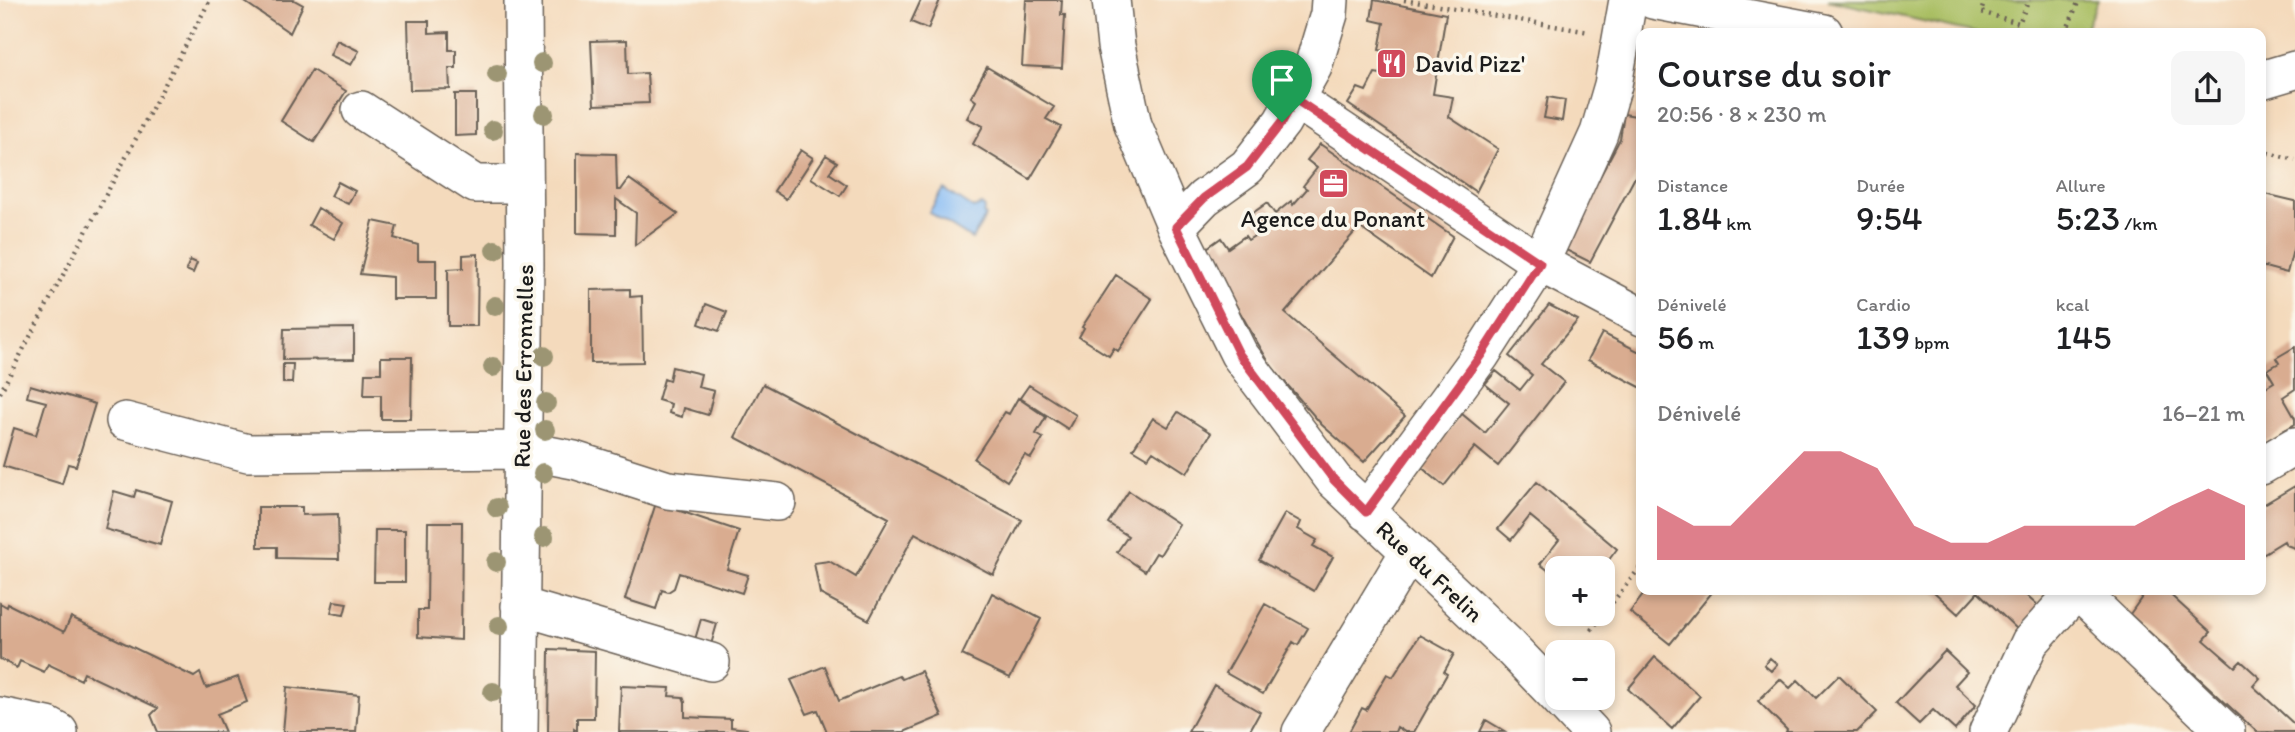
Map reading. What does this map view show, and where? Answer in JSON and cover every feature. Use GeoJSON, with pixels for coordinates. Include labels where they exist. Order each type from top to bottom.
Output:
{"type":"FeatureCollection","features":[{"type":"Feature","properties":{"kind":"street","name":"Rue des Erronnelles"},"geometry":{"type":"LineString","coordinates":[[519,732],[523,0]]}},
{"type":"Feature","properties":{"kind":"street","name":"Rue du Frelin"},"geometry":{"type":"LineString","coordinates":[[1111,0],[1116,46],[1133,125],[1176,227],[1239,354],[1334,480],[1510,647],[1545,684]]}},
{"type":"Feature","properties":{"kind":"street"},"geometry":{"type":"LineString","coordinates":[[1176,227],[1204,198],[1247,167],[1282,122],[1313,67],[1329,14],[1330,0]]}},
{"type":"Feature","properties":{"kind":"street"},"geometry":{"type":"LineString","coordinates":[[1366,512],[1481,355],[1540,263],[1599,132],[1627,88],[1622,38],[1628,0]]}},
{"type":"Feature","properties":{"kind":"street"},"geometry":{"type":"LineString","coordinates":[[1653,0],[1798,28]]}},
{"type":"Feature","properties":{"kind":"street"},"geometry":{"type":"LineString","coordinates":[[2266,79],[2295,70]]}},
{"type":"Feature","properties":{"kind":"street"},"geometry":{"type":"LineString","coordinates":[[1295,99],[1540,263],[1636,314]]}},
{"type":"Feature","properties":{"kind":"street"},"geometry":{"type":"LineString","coordinates":[[361,110],[475,184],[524,184]]}},
{"type":"Feature","properties":{"kind":"street"},"geometry":{"type":"LineString","coordinates":[[125,421],[248,453],[522,450],[574,460],[668,490],[777,502]]}},
{"type":"Feature","properties":{"kind":"street"},"geometry":{"type":"LineString","coordinates":[[2266,463],[2295,446]]}},
{"type":"Feature","properties":{"kind":"street"},"geometry":{"type":"LineString","coordinates":[[1301,732],[1409,552]]}},
{"type":"Feature","properties":{"kind":"street"},"geometry":{"type":"LineString","coordinates":[[1988,732],[2030,642],[2072,595]]}},
{"type":"Feature","properties":{"kind":"street"},"geometry":{"type":"LineString","coordinates":[[2082,595],[2226,732]]}},
{"type":"Feature","properties":{"kind":"street"},"geometry":{"type":"LineString","coordinates":[[520,606],[711,662]]}},
{"type":"Feature","properties":{"kind":"street","name":"Rue du Frelin"},"geometry":{"type":"LineString","coordinates":[[1570,710],[1591,732]]}},
{"type":"Feature","properties":{"kind":"street"},"geometry":{"type":"LineString","coordinates":[[0,716],[48,726],[59,732]]}},
{"type":"Feature","properties":{"kind":"path"},"geometry":{"type":"LineString","coordinates":[[0,393],[210,0]]}},
{"type":"Feature","properties":{"kind":"path"},"geometry":{"type":"LineString","coordinates":[[1404,0],[1622,38]]}},
{"type":"Feature","properties":{"kind":"path"},"geometry":{"type":"LineString","coordinates":[[1985,0],[1981,12],[2019,23],[2029,0]]}},
{"type":"Feature","properties":{"kind":"path"},"geometry":{"type":"LineString","coordinates":[[2068,28],[2078,0]]}},
{"type":"Feature","properties":{"kind":"path"},"geometry":{"type":"LineString","coordinates":[[2266,151],[2295,160]]}},
{"type":"Feature","properties":{"kind":"path"},"geometry":{"type":"LineString","coordinates":[[1591,630],[1636,573]]}},
{"type":"Feature","properties":{"kind":"green space"},"geometry":{"type":"Polygon","coordinates":[[[1828,0],[2098,0],[2086,28],[1954,28],[1828,0]]]}},
{"type":"Feature","properties":{"kind":"water"},"geometry":{"type":"Polygon","coordinates":[[[944,189],[973,208],[982,205],[985,209],[983,214],[986,216],[972,239],[929,212],[944,189]]]}},
{"type":"Feature","properties":{"kind":"building"},"geometry":{"type":"Polygon","coordinates":[[[242,0],[294,0],[303,5],[290,33],[242,0]]]}},
{"type":"Feature","properties":{"kind":"building"},"geometry":{"type":"Polygon","coordinates":[[[921,0],[940,0],[928,29],[911,22],[921,0]]]}},
{"type":"Feature","properties":{"kind":"building"},"geometry":{"type":"Polygon","coordinates":[[[1026,0],[1062,0],[1061,15],[1065,15],[1062,68],[1022,66],[1026,0]]]}},
{"type":"Feature","properties":{"kind":"building"},"geometry":{"type":"Polygon","coordinates":[[[1374,0],[1446,14],[1433,94],[1453,97],[1449,117],[1498,149],[1476,192],[1348,104],[1358,88],[1366,91],[1375,73],[1381,74],[1385,51],[1379,50],[1384,23],[1371,20],[1374,0]]]}},
{"type":"Feature","properties":{"kind":"building"},"geometry":{"type":"Polygon","coordinates":[[[408,21],[429,21],[429,33],[449,32],[449,50],[456,50],[456,68],[449,68],[450,89],[410,90],[408,21]]]}},
{"type":"Feature","properties":{"kind":"building"},"geometry":{"type":"Polygon","coordinates":[[[337,40],[359,51],[351,65],[330,55],[337,40]]]}},
{"type":"Feature","properties":{"kind":"building"},"geometry":{"type":"Polygon","coordinates":[[[627,40],[628,74],[647,73],[649,103],[594,105],[591,41],[627,40]]]}},
{"type":"Feature","properties":{"kind":"building"},"geometry":{"type":"Polygon","coordinates":[[[987,67],[1054,107],[1046,119],[1061,127],[1030,179],[973,144],[983,126],[967,118],[976,101],[971,97],[987,67]]]}},
{"type":"Feature","properties":{"kind":"building"},"geometry":{"type":"Polygon","coordinates":[[[312,70],[346,91],[314,142],[281,121],[312,70]]]}},
{"type":"Feature","properties":{"kind":"building"},"geometry":{"type":"Polygon","coordinates":[[[455,94],[476,94],[476,135],[455,136],[455,94]]]}},
{"type":"Feature","properties":{"kind":"building"},"geometry":{"type":"Polygon","coordinates":[[[1548,97],[1565,100],[1562,121],[1544,118],[1548,97]]]}},
{"type":"Feature","properties":{"kind":"building"},"geometry":{"type":"Polygon","coordinates":[[[1624,114],[1636,116],[1636,175],[1590,262],[1562,248],[1620,139],[1624,114]]]}},
{"type":"Feature","properties":{"kind":"building"},"geometry":{"type":"Polygon","coordinates":[[[1320,144],[1453,236],[1431,278],[1359,227],[1285,313],[1405,416],[1364,462],[1322,425],[1271,366],[1204,250],[1221,238],[1228,248],[1245,236],[1248,240],[1262,231],[1250,215],[1267,203],[1275,214],[1291,201],[1293,205],[1307,189],[1303,186],[1317,168],[1307,160],[1320,144]]]}},
{"type":"Feature","properties":{"kind":"building"},"geometry":{"type":"Polygon","coordinates":[[[801,150],[813,158],[786,199],[774,191],[801,150]]]}},
{"type":"Feature","properties":{"kind":"building"},"geometry":{"type":"Polygon","coordinates":[[[577,153],[616,154],[617,190],[621,190],[629,179],[678,214],[635,245],[636,213],[616,199],[616,234],[577,233],[577,153]]]}},
{"type":"Feature","properties":{"kind":"building"},"geometry":{"type":"Polygon","coordinates":[[[826,155],[837,162],[829,173],[847,185],[840,196],[811,178],[826,155]]]}},
{"type":"Feature","properties":{"kind":"building"},"geometry":{"type":"Polygon","coordinates":[[[338,182],[355,191],[348,204],[331,196],[338,182]]]}},
{"type":"Feature","properties":{"kind":"building"},"geometry":{"type":"Polygon","coordinates":[[[2266,194],[2295,201],[2295,242],[2287,273],[2266,267],[2266,194]]]}},
{"type":"Feature","properties":{"kind":"building"},"geometry":{"type":"Polygon","coordinates":[[[318,208],[343,223],[334,239],[309,225],[318,208]]]}},
{"type":"Feature","properties":{"kind":"building"},"geometry":{"type":"Polygon","coordinates":[[[373,221],[397,226],[394,238],[418,245],[418,260],[436,260],[436,299],[392,299],[392,277],[360,274],[373,221]]]}},
{"type":"Feature","properties":{"kind":"building"},"geometry":{"type":"Polygon","coordinates":[[[478,254],[477,326],[448,326],[448,269],[463,268],[463,255],[478,254]]]}},
{"type":"Feature","properties":{"kind":"building"},"geometry":{"type":"Polygon","coordinates":[[[190,260],[197,263],[193,273],[186,270],[190,260]]]}},
{"type":"Feature","properties":{"kind":"building"},"geometry":{"type":"Polygon","coordinates":[[[1116,275],[1152,299],[1118,351],[1114,348],[1109,356],[1079,337],[1084,328],[1082,327],[1116,275]]]}},
{"type":"Feature","properties":{"kind":"building"},"geometry":{"type":"Polygon","coordinates":[[[630,289],[630,297],[642,296],[643,362],[591,363],[591,290],[630,289]]]}},
{"type":"Feature","properties":{"kind":"building"},"geometry":{"type":"Polygon","coordinates":[[[706,304],[727,312],[719,331],[699,324],[706,304]]]}},
{"type":"Feature","properties":{"kind":"building"},"geometry":{"type":"Polygon","coordinates":[[[1549,305],[1578,320],[1541,364],[1564,382],[1498,466],[1475,447],[1444,486],[1420,466],[1462,414],[1485,433],[1509,403],[1485,384],[1496,371],[1520,390],[1532,375],[1509,356],[1549,305]]]}},
{"type":"Feature","properties":{"kind":"building"},"geometry":{"type":"Polygon","coordinates":[[[354,328],[354,359],[283,360],[284,329],[354,328]]]}},
{"type":"Feature","properties":{"kind":"building"},"geometry":{"type":"Polygon","coordinates":[[[1602,333],[1636,350],[1636,385],[1588,360],[1602,333]]]}},
{"type":"Feature","properties":{"kind":"building"},"geometry":{"type":"Polygon","coordinates":[[[2295,347],[2295,389],[2283,397],[2295,418],[2295,424],[2266,441],[2266,387],[2274,382],[2267,370],[2279,363],[2276,358],[2295,347]]]}},
{"type":"Feature","properties":{"kind":"building"},"geometry":{"type":"Polygon","coordinates":[[[381,357],[412,357],[411,419],[381,419],[381,395],[364,395],[365,373],[381,373],[381,357]]]}},
{"type":"Feature","properties":{"kind":"building"},"geometry":{"type":"Polygon","coordinates":[[[283,364],[293,364],[292,383],[283,383],[283,364]]]}},
{"type":"Feature","properties":{"kind":"building"},"geometry":{"type":"Polygon","coordinates":[[[672,367],[701,374],[698,387],[714,391],[708,415],[684,408],[682,417],[669,413],[671,404],[658,400],[664,379],[669,381],[672,367]]]}},
{"type":"Feature","properties":{"kind":"building"},"geometry":{"type":"Polygon","coordinates":[[[763,384],[1022,520],[993,575],[915,533],[869,620],[820,594],[814,563],[829,561],[856,577],[889,518],[735,437],[763,384]]]}},
{"type":"Feature","properties":{"kind":"building"},"geometry":{"type":"Polygon","coordinates":[[[30,385],[95,404],[76,466],[68,464],[62,484],[3,466],[14,428],[36,435],[46,402],[27,397],[30,385]]]}},
{"type":"Feature","properties":{"kind":"building"},"geometry":{"type":"Polygon","coordinates":[[[1029,385],[1076,415],[1068,429],[1020,398],[1029,385]]]}},
{"type":"Feature","properties":{"kind":"building"},"geometry":{"type":"Polygon","coordinates":[[[1018,398],[1046,417],[1036,434],[1043,438],[1031,458],[1025,455],[1007,481],[974,459],[1005,412],[1009,414],[1018,398]]]}},
{"type":"Feature","properties":{"kind":"building"},"geometry":{"type":"Polygon","coordinates":[[[1178,412],[1211,433],[1187,473],[1153,451],[1148,458],[1133,449],[1153,418],[1168,427],[1178,412]]]}},
{"type":"Feature","properties":{"kind":"building"},"geometry":{"type":"Polygon","coordinates":[[[1537,482],[1617,549],[1612,556],[1546,556],[1559,540],[1530,516],[1511,540],[1498,529],[1537,482]]]}},
{"type":"Feature","properties":{"kind":"building"},"geometry":{"type":"Polygon","coordinates":[[[2295,486],[2295,548],[2286,545],[2284,541],[2266,552],[2266,503],[2295,486]]]}},
{"type":"Feature","properties":{"kind":"building"},"geometry":{"type":"Polygon","coordinates":[[[136,490],[172,501],[160,545],[105,529],[114,491],[134,497],[136,490]]]}},
{"type":"Feature","properties":{"kind":"building"},"geometry":{"type":"Polygon","coordinates":[[[1129,491],[1179,524],[1160,555],[1156,553],[1145,571],[1117,552],[1128,536],[1108,523],[1129,491]]]}},
{"type":"Feature","properties":{"kind":"building"},"geometry":{"type":"Polygon","coordinates":[[[656,503],[739,531],[727,569],[748,575],[742,593],[679,573],[674,588],[668,592],[662,590],[656,609],[625,599],[656,503]]]}},
{"type":"Feature","properties":{"kind":"building"},"geometry":{"type":"Polygon","coordinates":[[[258,507],[302,507],[302,515],[338,514],[339,559],[277,558],[277,547],[258,547],[258,507]]]}},
{"type":"Feature","properties":{"kind":"building"},"geometry":{"type":"Polygon","coordinates":[[[1285,513],[1301,522],[1298,529],[1317,540],[1313,546],[1333,557],[1314,591],[1259,560],[1285,513]]]}},
{"type":"Feature","properties":{"kind":"building"},"geometry":{"type":"Polygon","coordinates":[[[428,522],[462,522],[461,640],[418,637],[418,610],[427,610],[428,522]]]}},
{"type":"Feature","properties":{"kind":"building"},"geometry":{"type":"Polygon","coordinates":[[[375,530],[405,530],[405,582],[374,582],[375,530]]]}},
{"type":"Feature","properties":{"kind":"building"},"geometry":{"type":"Polygon","coordinates":[[[992,593],[1041,619],[1010,678],[962,655],[992,593]]]}},
{"type":"Feature","properties":{"kind":"building"},"geometry":{"type":"Polygon","coordinates":[[[1643,595],[1710,595],[1670,644],[1630,612],[1643,595]]]}},
{"type":"Feature","properties":{"kind":"building"},"geometry":{"type":"Polygon","coordinates":[[[1937,595],[1975,595],[1958,614],[1937,595]]]}},
{"type":"Feature","properties":{"kind":"building"},"geometry":{"type":"Polygon","coordinates":[[[1981,595],[2026,595],[2039,607],[2018,630],[1981,595]]]}},
{"type":"Feature","properties":{"kind":"building"},"geometry":{"type":"Polygon","coordinates":[[[2143,595],[2170,595],[2211,632],[2204,640],[2235,667],[2241,661],[2260,678],[2253,686],[2295,725],[2295,732],[2257,732],[2130,614],[2143,595]]]}},
{"type":"Feature","properties":{"kind":"building"},"geometry":{"type":"Polygon","coordinates":[[[334,601],[347,603],[344,615],[331,613],[334,601]]]}},
{"type":"Feature","properties":{"kind":"building"},"geometry":{"type":"Polygon","coordinates":[[[0,603],[7,607],[8,604],[64,632],[71,617],[194,677],[200,673],[206,688],[238,677],[247,702],[217,714],[225,732],[158,732],[151,715],[158,708],[84,673],[81,680],[48,664],[44,672],[20,661],[17,668],[0,659],[0,603]]]}},
{"type":"Feature","properties":{"kind":"building"},"geometry":{"type":"Polygon","coordinates":[[[1265,604],[1308,628],[1298,645],[1293,642],[1263,694],[1226,673],[1265,604]]]}},
{"type":"Feature","properties":{"kind":"building"},"geometry":{"type":"Polygon","coordinates":[[[701,619],[717,624],[710,648],[694,643],[701,619]]]}},
{"type":"Feature","properties":{"kind":"building"},"geometry":{"type":"Polygon","coordinates":[[[1420,635],[1454,654],[1444,672],[1447,674],[1414,732],[1405,732],[1397,727],[1395,732],[1349,732],[1362,708],[1366,710],[1387,674],[1393,677],[1420,635]]]}},
{"type":"Feature","properties":{"kind":"building"},"geometry":{"type":"Polygon","coordinates":[[[549,649],[595,651],[594,718],[577,718],[577,731],[574,729],[574,732],[548,732],[549,649]]]}},
{"type":"Feature","properties":{"kind":"building"},"geometry":{"type":"Polygon","coordinates":[[[1945,651],[1967,672],[1955,685],[1976,705],[1955,730],[1933,710],[1919,724],[1896,703],[1945,651]]]}},
{"type":"Feature","properties":{"kind":"building"},"geometry":{"type":"Polygon","coordinates":[[[1655,657],[1700,696],[1672,729],[1628,689],[1655,657]]]}},
{"type":"Feature","properties":{"kind":"building"},"geometry":{"type":"Polygon","coordinates":[[[1770,658],[1777,664],[1771,671],[1764,665],[1770,658]]]}},
{"type":"Feature","properties":{"kind":"building"},"geometry":{"type":"Polygon","coordinates":[[[825,666],[839,701],[899,676],[902,679],[921,671],[942,716],[904,732],[827,732],[818,710],[807,714],[791,680],[825,666]]]}},
{"type":"Feature","properties":{"kind":"building"},"geometry":{"type":"Polygon","coordinates":[[[1839,675],[1877,712],[1857,732],[1786,732],[1758,701],[1780,679],[1790,688],[1798,680],[1816,698],[1839,675]]]}},
{"type":"Feature","properties":{"kind":"building"},"geometry":{"type":"Polygon","coordinates":[[[1214,685],[1260,712],[1249,732],[1188,732],[1214,685]]]}},
{"type":"Feature","properties":{"kind":"building"},"geometry":{"type":"Polygon","coordinates":[[[621,686],[670,688],[669,696],[683,697],[685,717],[731,719],[731,727],[747,729],[746,732],[619,732],[621,686]]]}},
{"type":"Feature","properties":{"kind":"building"},"geometry":{"type":"Polygon","coordinates":[[[287,687],[359,695],[356,732],[283,732],[287,687]]]}},
{"type":"Feature","properties":{"kind":"building"},"geometry":{"type":"Polygon","coordinates":[[[1486,720],[1506,732],[1480,732],[1486,720]]]}},
{"type":"Feature","properties":{"kind":"place","name":"David Pizz'"},"geometry":{"type":"Point","coordinates":[1392,63]}},
{"type":"Feature","properties":{"kind":"place","name":"Agence du Ponant"},"geometry":{"type":"Point","coordinates":[1333,184]}},
{"type":"Feature","properties":{"kind":"route"},"geometry":{"type":"LineString","coordinates":[[1295,99],[1540,263],[1481,355],[1366,512],[1334,480],[1239,354],[1176,227],[1204,198],[1247,167],[1282,122],[1295,99]]}}]}
